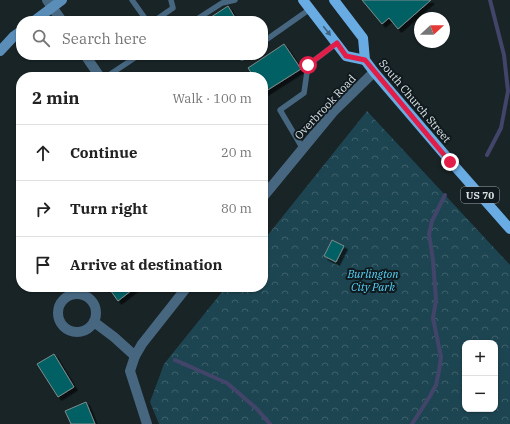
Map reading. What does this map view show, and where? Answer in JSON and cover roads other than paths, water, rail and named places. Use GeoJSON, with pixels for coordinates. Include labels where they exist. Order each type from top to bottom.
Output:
{"type":"FeatureCollection","features":[{"type":"Feature","properties":{"kind":"main road"},"geometry":{"type":"LineString","coordinates":[[38,16],[50,3],[62,0]]}},
{"type":"Feature","properties":{"kind":"main road","name":"South Church Street"},"geometry":{"type":"LineString","coordinates":[[303,0],[346,56],[365,60]]}},
{"type":"Feature","properties":{"kind":"main road","name":"South Church Street"},"geometry":{"type":"LineString","coordinates":[[334,0],[363,38],[365,60],[374,72],[450,162],[510,229]]}},
{"type":"Feature","properties":{"kind":"main road"},"geometry":{"type":"LineString","coordinates":[[0,51],[16,35]]}},
{"type":"Feature","properties":{"kind":"street"},"geometry":{"type":"LineString","coordinates":[[50,3],[59,16]]}},
{"type":"Feature","properties":{"kind":"street"},"geometry":{"type":"LineString","coordinates":[[88,60],[97,72]]}},
{"type":"Feature","properties":{"kind":"street","name":"Overbrook Road"},"geometry":{"type":"LineString","coordinates":[[268,191],[334,112],[374,72]]}},
{"type":"Feature","properties":{"kind":"street"},"geometry":{"type":"LineString","coordinates":[[147,424],[130,371],[135,356],[142,344],[183,292]]}},
{"type":"Feature","properties":{"kind":"street"},"geometry":{"type":"LineString","coordinates":[[94,322],[114,337],[135,356]]}},
{"type":"Feature","properties":{"kind":"lane"},"geometry":{"type":"LineString","coordinates":[[132,0],[143,16]]}},
{"type":"Feature","properties":{"kind":"lane"},"geometry":{"type":"LineString","coordinates":[[161,16],[173,8],[171,0]]}},
{"type":"Feature","properties":{"kind":"lane"},"geometry":{"type":"LineString","coordinates":[[202,16],[222,3],[235,0]]}},
{"type":"Feature","properties":{"kind":"lane"},"geometry":{"type":"LineString","coordinates":[[268,38],[310,9]]}},
{"type":"Feature","properties":{"kind":"lane"},"geometry":{"type":"LineString","coordinates":[[303,149],[280,110],[304,93],[308,65],[337,43]]}},
{"type":"Feature","properties":{"kind":"lane"},"geometry":{"type":"LineString","coordinates":[[114,72],[132,60]]}},
{"type":"Feature","properties":{"kind":"waterway"},"geometry":{"type":"LineString","coordinates":[[487,155],[501,128],[508,91],[504,55],[490,0]]}},
{"type":"Feature","properties":{"kind":"waterway"},"geometry":{"type":"LineString","coordinates":[[412,424],[436,385],[439,371],[441,357],[433,318],[436,300],[433,260],[429,234],[432,221],[445,195]]}},
{"type":"Feature","properties":{"kind":"waterway"},"geometry":{"type":"LineString","coordinates":[[175,360],[227,383],[257,409],[270,424]]}},
{"type":"Feature","properties":{"kind":"park label","name":"Burlington City Park"},"geometry":{"type":"Point","coordinates":[373,280]}}]}
